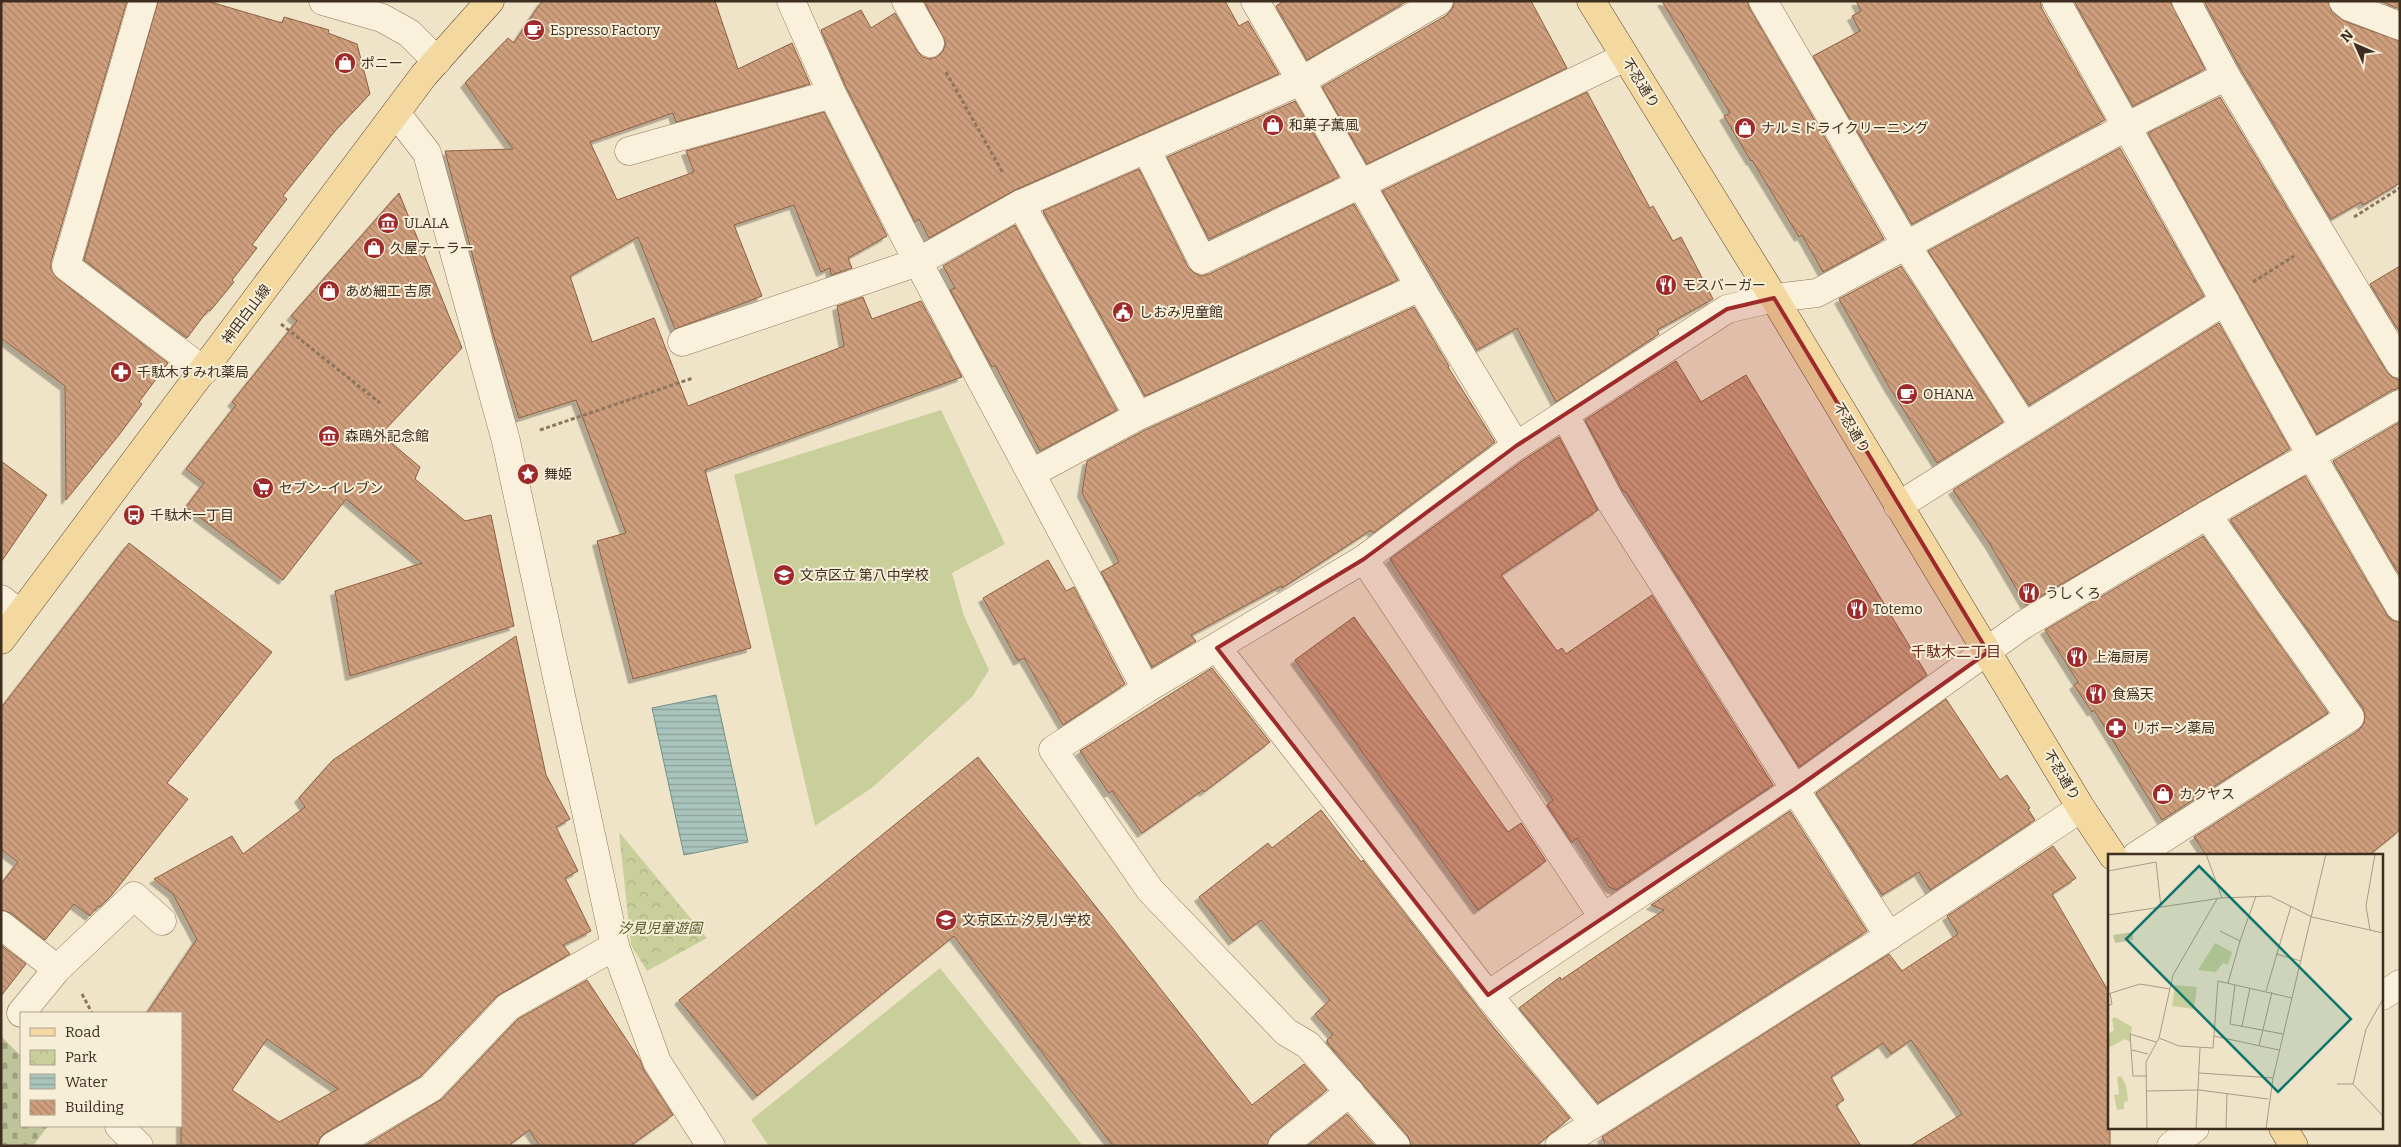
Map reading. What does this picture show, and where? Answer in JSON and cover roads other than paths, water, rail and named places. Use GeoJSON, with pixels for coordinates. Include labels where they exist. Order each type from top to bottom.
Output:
{"type":"FeatureCollection","features":[{"type":"Feature","properties":{"kind":"main road","name":"神田白山線"},"geometry":{"type":"LineString","coordinates":[[1,640],[11,607],[204,372],[396,113],[437,61],[490,1]]}},
{"type":"Feature","properties":{"kind":"main road","name":"不忍通り"},"geometry":{"type":"LineString","coordinates":[[1590,1],[1774,298],[2081,808],[2112,854]]}},
{"type":"Feature","properties":{"kind":"main road"},"geometry":{"type":"LineString","coordinates":[[2284,1130],[2294,1146]]}},
{"type":"Feature","properties":{"kind":"street"},"geometry":{"type":"LineString","coordinates":[[143,1],[66,266],[204,372]]}},
{"type":"Feature","properties":{"kind":"street"},"geometry":{"type":"LineString","coordinates":[[323,1],[382,18],[409,33],[437,61]]}},
{"type":"Feature","properties":{"kind":"street"},"geometry":{"type":"LineString","coordinates":[[791,1],[832,94],[918,262],[1146,689]]}},
{"type":"Feature","properties":{"kind":"street"},"geometry":{"type":"LineString","coordinates":[[906,1],[930,43]]}},
{"type":"Feature","properties":{"kind":"street"},"geometry":{"type":"LineString","coordinates":[[1255,1],[1420,287],[1516,446]]}},
{"type":"Feature","properties":{"kind":"street"},"geometry":{"type":"LineString","coordinates":[[682,342],[918,262],[1021,204],[1301,81],[1439,1]]}},
{"type":"Feature","properties":{"kind":"street"},"geometry":{"type":"LineString","coordinates":[[1763,1],[1906,245],[2024,426]]}},
{"type":"Feature","properties":{"kind":"street"},"geometry":{"type":"LineString","coordinates":[[2056,1],[2310,455],[2400,607]]}},
{"type":"Feature","properties":{"kind":"street"},"geometry":{"type":"LineString","coordinates":[[2186,1],[2226,76],[2400,364]]}},
{"type":"Feature","properties":{"kind":"street"},"geometry":{"type":"LineString","coordinates":[[2343,1],[2350,7],[2400,26]]}},
{"type":"Feature","properties":{"kind":"street"},"geometry":{"type":"LineString","coordinates":[[1146,149],[1202,260],[1625,57]]}},
{"type":"Feature","properties":{"kind":"street"},"geometry":{"type":"LineString","coordinates":[[1396,1146],[1308,1045],[1286,1032],[1150,890],[1053,750],[1146,689],[1364,559],[1516,446],[1727,309],[1774,298],[1818,292],[2126,127],[2226,76]]}},
{"type":"Feature","properties":{"kind":"street"},"geometry":{"type":"LineString","coordinates":[[629,151],[832,94]]}},
{"type":"Feature","properties":{"kind":"street"},"geometry":{"type":"LineString","coordinates":[[396,113],[427,153],[506,441],[615,946],[657,1062],[711,1146]]}},
{"type":"Feature","properties":{"kind":"street"},"geometry":{"type":"LineString","coordinates":[[1021,204],[1138,416]]}},
{"type":"Feature","properties":{"kind":"street"},"geometry":{"type":"LineString","coordinates":[[1032,473],[1138,416],[1420,287]]}},
{"type":"Feature","properties":{"kind":"street"},"geometry":{"type":"LineString","coordinates":[[1898,506],[2225,301]]}},
{"type":"Feature","properties":{"kind":"street"},"geometry":{"type":"LineString","coordinates":[[1488,995],[1796,789],[2023,626],[2206,515],[2400,404]]}},
{"type":"Feature","properties":{"kind":"street"},"geometry":{"type":"LineString","coordinates":[[1565,415],[1609,499],[1889,936]]}},
{"type":"Feature","properties":{"kind":"street"},"geometry":{"type":"LineString","coordinates":[[2139,854],[2350,716],[2206,515]]}},
{"type":"Feature","properties":{"kind":"street"},"geometry":{"type":"LineString","coordinates":[[1364,559],[1603,917]]}},
{"type":"Feature","properties":{"kind":"street"},"geometry":{"type":"LineString","coordinates":[[1217,648],[1488,995],[1594,1123]]}},
{"type":"Feature","properties":{"kind":"street"},"geometry":{"type":"LineString","coordinates":[[1559,1146],[1889,936],[2081,808]]}},
{"type":"Feature","properties":{"kind":"street"},"geometry":{"type":"LineString","coordinates":[[22,1012],[56,970],[134,896],[162,921]]}},
{"type":"Feature","properties":{"kind":"street"},"geometry":{"type":"LineString","coordinates":[[1,925],[56,970]]}},
{"type":"Feature","properties":{"kind":"street"},"geometry":{"type":"LineString","coordinates":[[333,1146],[431,1088],[508,1007],[615,946]]}},
{"type":"Feature","properties":{"kind":"street"},"geometry":{"type":"LineString","coordinates":[[2384,995],[2400,984]]}},
{"type":"Feature","properties":{"kind":"street"},"geometry":{"type":"LineString","coordinates":[[20,1014],[13,1023],[20,1030]]}},
{"type":"Feature","properties":{"kind":"street"},"geometry":{"type":"LineString","coordinates":[[1282,1146],[1350,1092]]}},
{"type":"Feature","properties":{"kind":"street"},"geometry":{"type":"LineString","coordinates":[[120,1127],[139,1146]]}},
{"type":"Feature","properties":{"kind":"street"},"geometry":{"type":"LineString","coordinates":[[2170,1146],[2192,1130]]}},
{"type":"Feature","properties":{"kind":"water"},"geometry":{"type":"Polygon","coordinates":[[[716,695],[748,842],[684,855],[652,708],[716,695]]]}},
{"type":"Feature","properties":{"kind":"place","name":"Espresso Factory"},"geometry":{"type":"Point","coordinates":[534,30]}},
{"type":"Feature","properties":{"kind":"place","name":"ポニー"},"geometry":{"type":"Point","coordinates":[345,63]}},
{"type":"Feature","properties":{"kind":"place","name":"和菓子薫風"},"geometry":{"type":"Point","coordinates":[1273,125]}},
{"type":"Feature","properties":{"kind":"place","name":"ナルミドライクリーニング"},"geometry":{"type":"Point","coordinates":[1745,128]}},
{"type":"Feature","properties":{"kind":"place","name":"ULALA"},"geometry":{"type":"Point","coordinates":[388,223]}},
{"type":"Feature","properties":{"kind":"place","name":"久屋テーラー"},"geometry":{"type":"Point","coordinates":[374,248]}},
{"type":"Feature","properties":{"kind":"place","name":"モスバーガー"},"geometry":{"type":"Point","coordinates":[1666,285]}},
{"type":"Feature","properties":{"kind":"place","name":"あめ細工 吉原"},"geometry":{"type":"Point","coordinates":[329,291]}},
{"type":"Feature","properties":{"kind":"place","name":"しおみ児童館"},"geometry":{"type":"Point","coordinates":[1123,312]}},
{"type":"Feature","properties":{"kind":"place","name":"千駄木すみれ薬局"},"geometry":{"type":"Point","coordinates":[121,372]}},
{"type":"Feature","properties":{"kind":"place","name":"OHANA"},"geometry":{"type":"Point","coordinates":[1907,394]}},
{"type":"Feature","properties":{"kind":"place","name":"森鴎外記念館"},"geometry":{"type":"Point","coordinates":[329,436]}},
{"type":"Feature","properties":{"kind":"place","name":"舞姫"},"geometry":{"type":"Point","coordinates":[528,474]}},
{"type":"Feature","properties":{"kind":"place","name":"セブン-イレブン"},"geometry":{"type":"Point","coordinates":[263,488]}},
{"type":"Feature","properties":{"kind":"place","name":"千駄木一丁目"},"geometry":{"type":"Point","coordinates":[134,515]}},
{"type":"Feature","properties":{"kind":"place","name":"文京区立 第八中学校"},"geometry":{"type":"Point","coordinates":[784,575]}},
{"type":"Feature","properties":{"kind":"place","name":"うしくろ"},"geometry":{"type":"Point","coordinates":[2029,593]}},
{"type":"Feature","properties":{"kind":"place","name":"Totemo"},"geometry":{"type":"Point","coordinates":[1857,609]}},
{"type":"Feature","properties":{"kind":"place","name":"上海厨房"},"geometry":{"type":"Point","coordinates":[2077,657]}},
{"type":"Feature","properties":{"kind":"place","name":"食爲天"},"geometry":{"type":"Point","coordinates":[2096,694]}},
{"type":"Feature","properties":{"kind":"place","name":"リボーン薬局"},"geometry":{"type":"Point","coordinates":[2116,728]}},
{"type":"Feature","properties":{"kind":"place","name":"カクヤス"},"geometry":{"type":"Point","coordinates":[2163,794]}},
{"type":"Feature","properties":{"kind":"place","name":"文京区立 汐見小学校"},"geometry":{"type":"Point","coordinates":[946,920]}},
{"type":"Feature","properties":{"kind":"district","name":"千駄木二丁目"},"geometry":{"type":"Point","coordinates":[1956,652]}},
{"type":"Feature","properties":{"kind":"park label","name":"汐見児童遊園"},"geometry":{"type":"Point","coordinates":[660,928]}}]}
